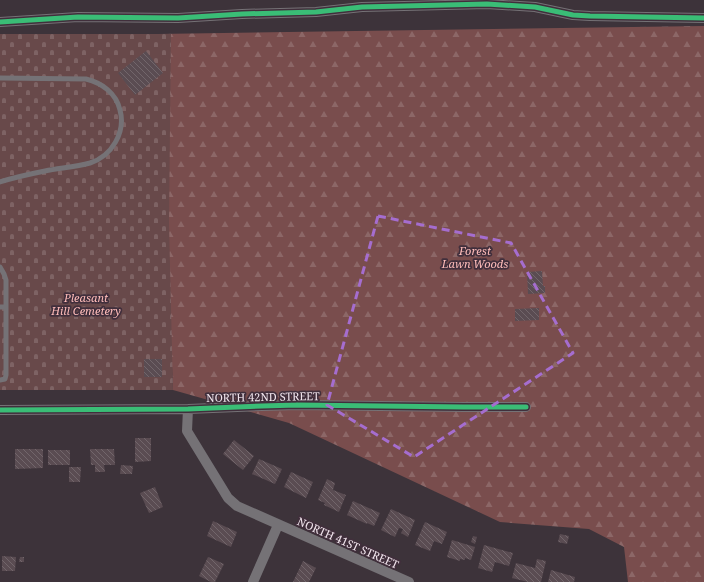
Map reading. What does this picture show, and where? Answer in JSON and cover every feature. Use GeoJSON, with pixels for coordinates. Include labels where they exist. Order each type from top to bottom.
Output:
{"type":"FeatureCollection","features":[{"type":"Feature","properties":{"kind":"street"},"geometry":{"type":"LineString","coordinates":[[0,22],[78,17],[178,18],[242,14],[316,12],[362,7],[487,4],[534,7],[573,15],[704,18]]}},
{"type":"Feature","properties":{"kind":"street","name":"NORTH 42ND STREET"},"geometry":{"type":"LineString","coordinates":[[0,410],[188,409],[283,405],[526,407]]}},
{"type":"Feature","properties":{"kind":"street","name":"NORTH 41ST STREET"},"geometry":{"type":"LineString","coordinates":[[188,409],[187,431],[228,498],[237,506],[409,582]]}},
{"type":"Feature","properties":{"kind":"street"},"geometry":{"type":"LineString","coordinates":[[253,582],[278,525]]}},
{"type":"Feature","properties":{"kind":"lane"},"geometry":{"type":"LineString","coordinates":[[0,78],[86,78],[93,80],[103,85],[110,91],[118,103],[122,120],[118,138],[113,147],[105,155],[91,163],[29,174],[0,182]]}},
{"type":"Feature","properties":{"kind":"lane"},"geometry":{"type":"LineString","coordinates":[[0,267],[6,280],[6,375],[5,379],[0,380]]}},
{"type":"Feature","properties":{"kind":"lane"},"geometry":{"type":"LineString","coordinates":[[0,307],[6,307]]}},
{"type":"Feature","properties":{"kind":"highlighted area"},"geometry":{"type":"Polygon","coordinates":[[[378,216],[511,243],[573,353],[414,457],[327,405],[378,216]]]}},
{"type":"Feature","properties":{"kind":"green space","name":"Forest Lawn Woods"},"geometry":{"type":"Polygon","coordinates":[[[704,26],[704,582],[628,582],[624,547],[589,529],[500,522],[289,423],[173,390],[158,34],[704,26]]]}},
{"type":"Feature","properties":{"kind":"green space","name":"Pleasant Hill Cemetery"},"geometry":{"type":"Polygon","coordinates":[[[0,34],[171,34],[169,223],[173,390],[0,390],[0,34]]]}},
{"type":"Feature","properties":{"kind":"building"},"geometry":{"type":"Polygon","coordinates":[[[146,51],[163,73],[135,95],[118,73],[146,51]]]}},
{"type":"Feature","properties":{"kind":"building"},"geometry":{"type":"Polygon","coordinates":[[[542,271],[545,293],[528,294],[527,272],[542,271]]]}},
{"type":"Feature","properties":{"kind":"building"},"geometry":{"type":"Polygon","coordinates":[[[539,308],[539,320],[515,321],[515,309],[539,308]]]}},
{"type":"Feature","properties":{"kind":"building"},"geometry":{"type":"Polygon","coordinates":[[[144,359],[162,359],[162,377],[144,377],[144,359]]]}},
{"type":"Feature","properties":{"kind":"building"},"geometry":{"type":"Polygon","coordinates":[[[135,438],[151,438],[151,461],[135,462],[135,438]]]}},
{"type":"Feature","properties":{"kind":"building"},"geometry":{"type":"Polygon","coordinates":[[[234,440],[254,456],[243,470],[223,454],[234,440]]]}},
{"type":"Feature","properties":{"kind":"building"},"geometry":{"type":"Polygon","coordinates":[[[15,449],[43,449],[43,468],[15,469],[15,449]]]}},
{"type":"Feature","properties":{"kind":"building"},"geometry":{"type":"Polygon","coordinates":[[[90,449],[114,449],[115,465],[104,465],[105,472],[95,472],[95,465],[91,465],[90,449]]]}},
{"type":"Feature","properties":{"kind":"building"},"geometry":{"type":"Polygon","coordinates":[[[48,450],[70,450],[70,465],[48,465],[48,450]]]}},
{"type":"Feature","properties":{"kind":"building"},"geometry":{"type":"Polygon","coordinates":[[[259,459],[282,469],[275,484],[252,474],[259,459]]]}},
{"type":"Feature","properties":{"kind":"building"},"geometry":{"type":"Polygon","coordinates":[[[121,465],[133,466],[132,474],[120,474],[121,465]]]}},
{"type":"Feature","properties":{"kind":"building"},"geometry":{"type":"Polygon","coordinates":[[[69,467],[81,467],[80,482],[69,482],[69,467]]]}},
{"type":"Feature","properties":{"kind":"building"},"geometry":{"type":"Polygon","coordinates":[[[291,472],[313,482],[306,498],[284,487],[291,472]]]}},
{"type":"Feature","properties":{"kind":"building"},"geometry":{"type":"Polygon","coordinates":[[[327,479],[335,483],[333,490],[346,495],[339,512],[324,505],[325,503],[318,500],[327,479]]]}},
{"type":"Feature","properties":{"kind":"building"},"geometry":{"type":"Polygon","coordinates":[[[155,487],[163,507],[149,513],[140,493],[155,487]]]}},
{"type":"Feature","properties":{"kind":"building"},"geometry":{"type":"Polygon","coordinates":[[[353,501],[380,513],[374,526],[347,515],[353,501]]]}},
{"type":"Feature","properties":{"kind":"building"},"geometry":{"type":"Polygon","coordinates":[[[391,509],[415,520],[408,537],[401,533],[403,529],[399,528],[395,537],[381,530],[391,509]]]}},
{"type":"Feature","properties":{"kind":"building"},"geometry":{"type":"Polygon","coordinates":[[[213,521],[237,532],[231,547],[207,536],[213,521]]]}},
{"type":"Feature","properties":{"kind":"building"},"geometry":{"type":"Polygon","coordinates":[[[425,522],[447,532],[442,544],[434,541],[430,551],[415,545],[425,522]]]}},
{"type":"Feature","properties":{"kind":"building"},"geometry":{"type":"Polygon","coordinates":[[[560,534],[569,536],[567,544],[558,542],[560,534]]]}},
{"type":"Feature","properties":{"kind":"building"},"geometry":{"type":"Polygon","coordinates":[[[473,536],[477,537],[475,544],[471,542],[473,536]]]}},
{"type":"Feature","properties":{"kind":"building"},"geometry":{"type":"Polygon","coordinates":[[[452,540],[475,547],[471,560],[465,558],[465,560],[460,559],[460,561],[447,557],[452,540]]]}},
{"type":"Feature","properties":{"kind":"building"},"geometry":{"type":"Polygon","coordinates":[[[484,545],[513,553],[509,566],[495,562],[492,572],[478,568],[484,545]]]}},
{"type":"Feature","properties":{"kind":"building"},"geometry":{"type":"Polygon","coordinates":[[[2,556],[16,557],[15,571],[2,571],[2,556]]]}},
{"type":"Feature","properties":{"kind":"building"},"geometry":{"type":"Polygon","coordinates":[[[20,557],[24,557],[24,562],[19,562],[20,557]]]}},
{"type":"Feature","properties":{"kind":"building"},"geometry":{"type":"Polygon","coordinates":[[[208,557],[224,564],[215,582],[211,582],[199,576],[208,557]]]}},
{"type":"Feature","properties":{"kind":"building"},"geometry":{"type":"Polygon","coordinates":[[[537,559],[546,561],[541,582],[528,582],[512,578],[516,563],[535,568],[537,559]]]}},
{"type":"Feature","properties":{"kind":"building"},"geometry":{"type":"Polygon","coordinates":[[[303,561],[316,568],[309,582],[293,582],[303,561]]]}},
{"type":"Feature","properties":{"kind":"building"},"geometry":{"type":"Polygon","coordinates":[[[551,570],[575,577],[574,582],[548,582],[551,570]]]}},
{"type":"Feature","properties":{"kind":"cycle path"},"geometry":{"type":"LineString","coordinates":[[0,22],[78,17],[178,18],[242,14],[316,12],[362,7],[487,4],[535,7],[573,15],[704,18]]}},
{"type":"Feature","properties":{"kind":"cycle path"},"geometry":{"type":"LineString","coordinates":[[0,410],[188,409],[297,405],[526,407]]}}]}
